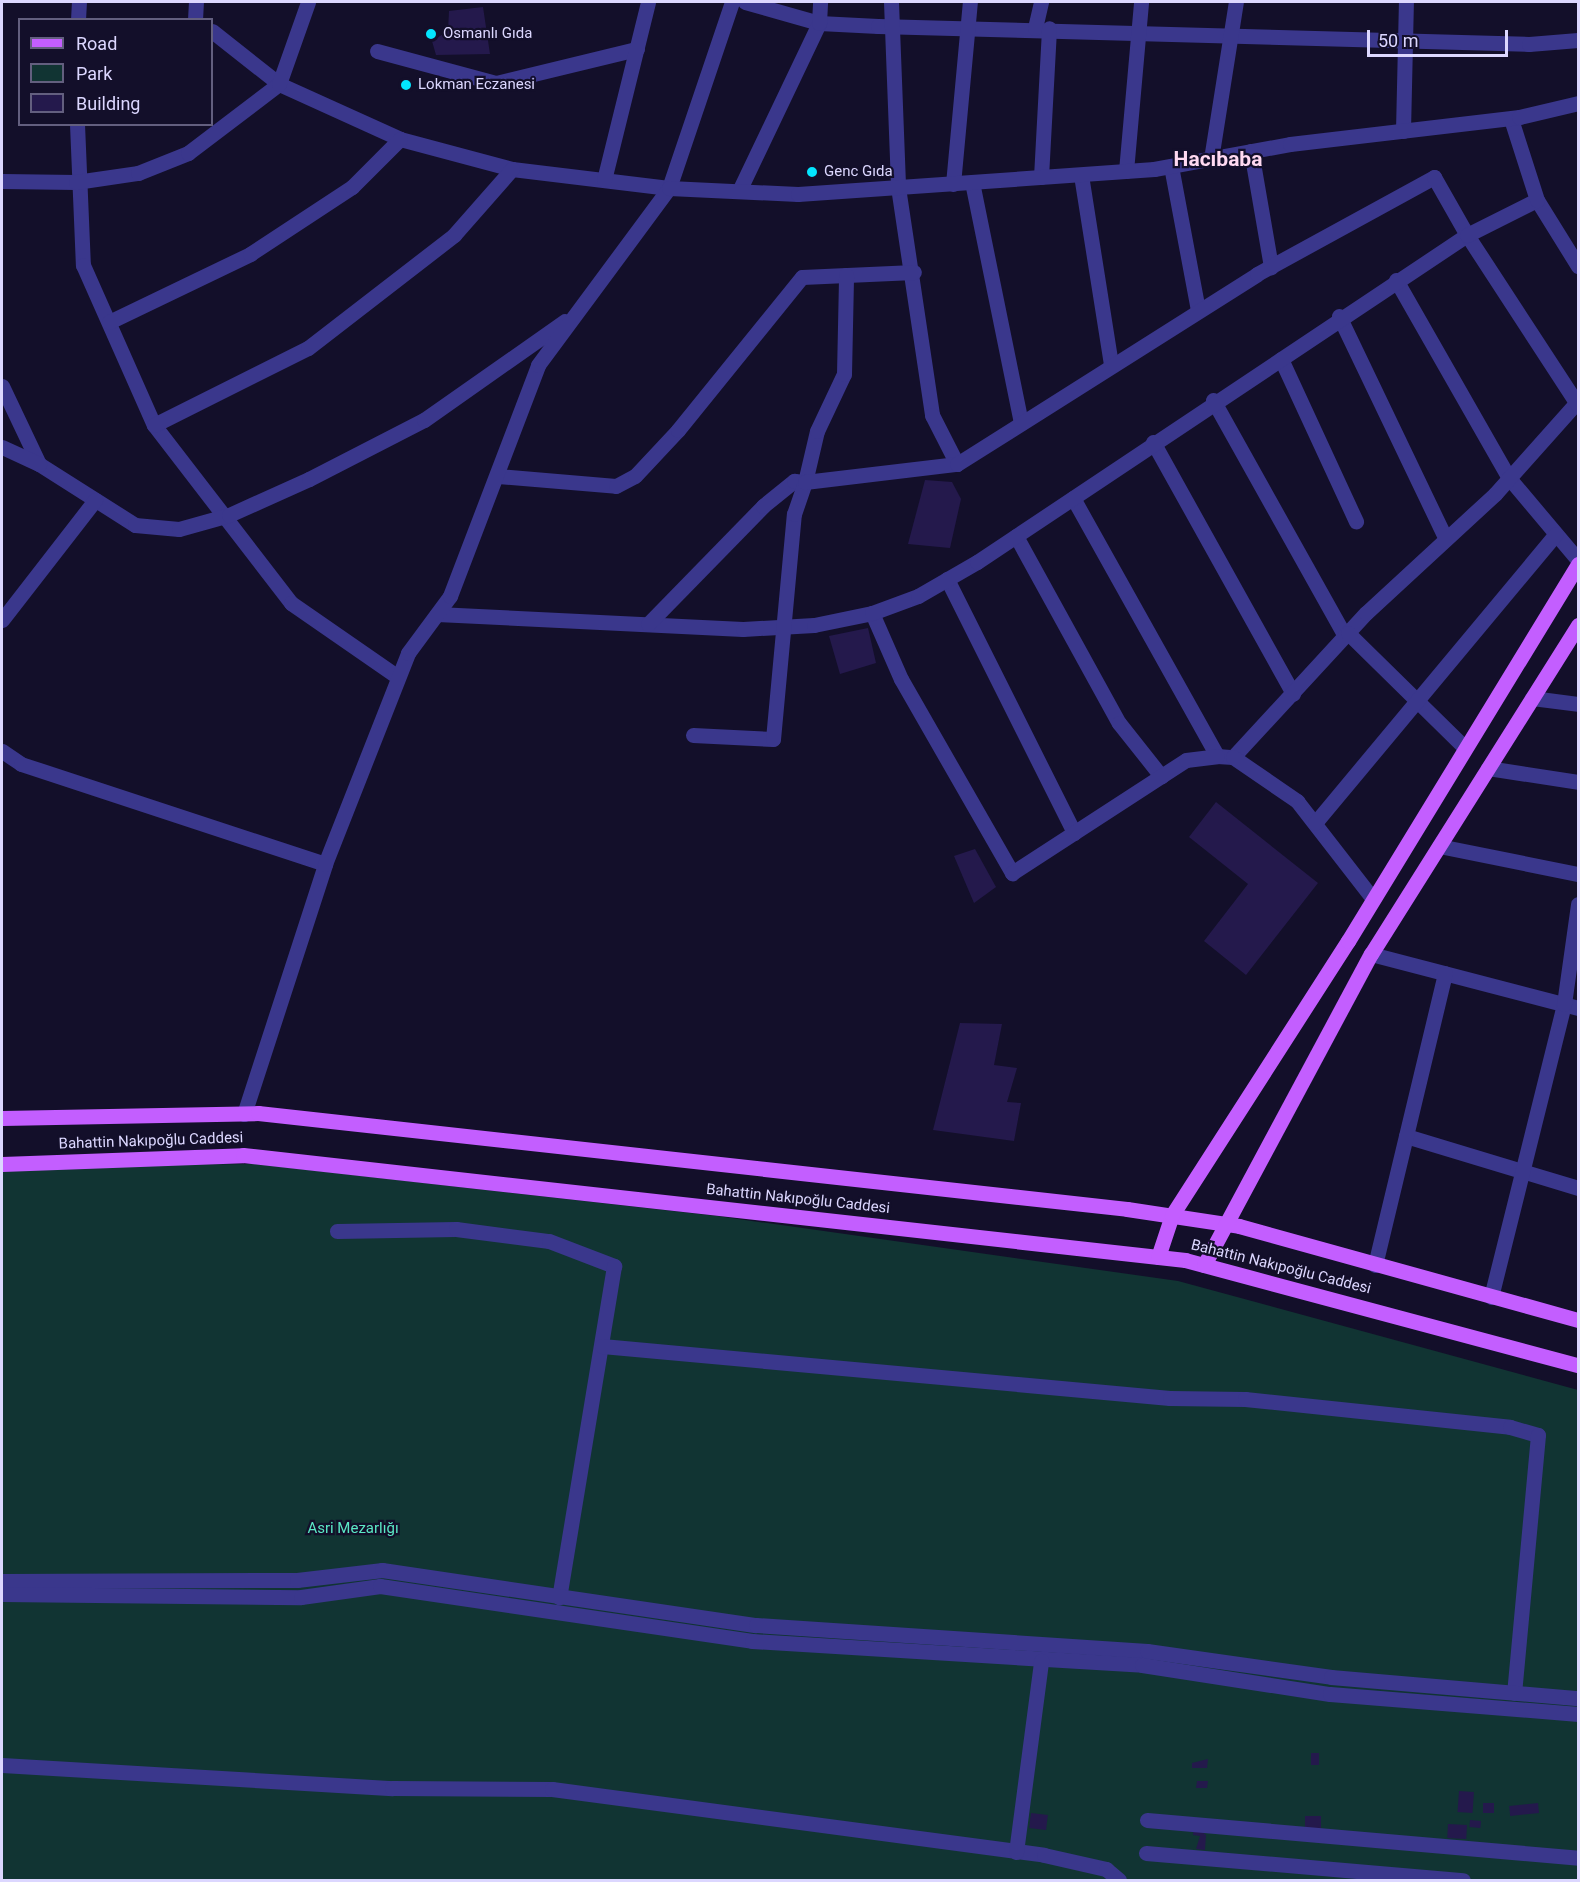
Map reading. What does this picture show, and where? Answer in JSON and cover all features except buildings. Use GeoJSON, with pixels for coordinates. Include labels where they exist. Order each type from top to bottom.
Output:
{"type":"FeatureCollection","features":[{"type":"Feature","properties":{"kind":"main road"},"geometry":{"type":"LineString","coordinates":[[1158,1257],[1172,1215],[1373,899],[1578,562]]}},
{"type":"Feature","properties":{"kind":"main road"},"geometry":{"type":"LineString","coordinates":[[1204,1265],[1371,954],[1578,625]]}},
{"type":"Feature","properties":{"kind":"main road","name":"Bahattin Nakıpoğlu Caddesi"},"geometry":{"type":"LineString","coordinates":[[2,1118],[244,1114],[1172,1215],[1226,1224],[1578,1320]]}},
{"type":"Feature","properties":{"kind":"main road","name":"Bahattin Nakıpoğlu Caddesi"},"geometry":{"type":"LineString","coordinates":[[2,1164],[243,1155],[1158,1257],[1204,1265],[1578,1365]]}},
{"type":"Feature","properties":{"kind":"street"},"geometry":{"type":"LineString","coordinates":[[78,18],[79,2]]}},
{"type":"Feature","properties":{"kind":"street"},"geometry":{"type":"LineString","coordinates":[[195,18],[196,2]]}},
{"type":"Feature","properties":{"kind":"street"},"geometry":{"type":"LineString","coordinates":[[2,181],[76,182],[138,173],[188,153],[279,84],[308,2]]}},
{"type":"Feature","properties":{"kind":"street"},"geometry":{"type":"LineString","coordinates":[[604,180],[648,2]]}},
{"type":"Feature","properties":{"kind":"street"},"geometry":{"type":"LineString","coordinates":[[244,1114],[325,864],[408,653],[450,596],[498,476],[538,365],[669,188],[732,2]]}},
{"type":"Feature","properties":{"kind":"street"},"geometry":{"type":"LineString","coordinates":[[745,2],[819,23],[1135,30],[1529,44],[1578,40]]}},
{"type":"Feature","properties":{"kind":"street"},"geometry":{"type":"LineString","coordinates":[[739,191],[819,23],[820,2]]}},
{"type":"Feature","properties":{"kind":"street"},"geometry":{"type":"LineString","coordinates":[[891,2],[888,26],[898,188],[914,272],[932,415],[957,464]]}},
{"type":"Feature","properties":{"kind":"street"},"geometry":{"type":"LineString","coordinates":[[953,184],[970,2]]}},
{"type":"Feature","properties":{"kind":"street"},"geometry":{"type":"LineString","coordinates":[[1041,2],[1041,177]]}},
{"type":"Feature","properties":{"kind":"street"},"geometry":{"type":"LineString","coordinates":[[1126,171],[1135,30],[1141,2]]}},
{"type":"Feature","properties":{"kind":"street"},"geometry":{"type":"LineString","coordinates":[[1211,159],[1236,2]]}},
{"type":"Feature","properties":{"kind":"street"},"geometry":{"type":"LineString","coordinates":[[1403,131],[1406,2]]}},
{"type":"Feature","properties":{"kind":"street"},"geometry":{"type":"LineString","coordinates":[[213,32],[279,84],[400,139],[512,169],[669,188],[739,191],[898,188],[1126,171],[1171,166],[1251,151],[1511,119],[1578,103]]}},
{"type":"Feature","properties":{"kind":"street"},"geometry":{"type":"LineString","coordinates":[[377,51],[496,83],[637,49]]}},
{"type":"Feature","properties":{"kind":"street"},"geometry":{"type":"LineString","coordinates":[[1511,119],[1537,200],[1578,266]]}},
{"type":"Feature","properties":{"kind":"street"},"geometry":{"type":"LineString","coordinates":[[77,126],[76,182],[83,265],[154,425],[229,515],[291,603],[398,677]]}},
{"type":"Feature","properties":{"kind":"street"},"geometry":{"type":"LineString","coordinates":[[109,322],[250,254],[352,187],[400,139]]}},
{"type":"Feature","properties":{"kind":"street"},"geometry":{"type":"LineString","coordinates":[[1251,151],[1271,267]]}},
{"type":"Feature","properties":{"kind":"street"},"geometry":{"type":"LineString","coordinates":[[1171,166],[1198,310]]}},
{"type":"Feature","properties":{"kind":"street"},"geometry":{"type":"LineString","coordinates":[[154,425],[308,348],[454,235],[512,169]]}},
{"type":"Feature","properties":{"kind":"street"},"geometry":{"type":"LineString","coordinates":[[1081,175],[1111,364]]}},
{"type":"Feature","properties":{"kind":"street"},"geometry":{"type":"LineString","coordinates":[[648,624],[764,507],[794,481],[805,482],[957,464],[1198,310],[1434,177],[1467,235],[1578,403],[1509,478],[1346,635],[1233,757]]}},
{"type":"Feature","properties":{"kind":"street"},"geometry":{"type":"LineString","coordinates":[[972,183],[1021,423]]}},
{"type":"Feature","properties":{"kind":"street"},"geometry":{"type":"LineString","coordinates":[[437,614],[648,624],[781,627],[872,613],[946,579],[1016,536],[1213,400],[1281,359],[1339,316],[1467,235],[1537,200]]}},
{"type":"Feature","properties":{"kind":"street"},"geometry":{"type":"LineString","coordinates":[[498,476],[592,488],[616,486],[635,476],[794,283],[802,277],[914,272]]}},
{"type":"Feature","properties":{"kind":"street"},"geometry":{"type":"LineString","coordinates":[[693,735],[773,740],[781,627],[794,514],[805,482],[817,431],[844,374],[846,275]]}},
{"type":"Feature","properties":{"kind":"street"},"geometry":{"type":"LineString","coordinates":[[1396,280],[1509,478],[1578,562]]}},
{"type":"Feature","properties":{"kind":"street"},"geometry":{"type":"LineString","coordinates":[[2,447],[39,464],[135,525],[179,530],[229,515],[424,420],[577,312]]}},
{"type":"Feature","properties":{"kind":"street"},"geometry":{"type":"LineString","coordinates":[[1339,316],[1446,539]]}},
{"type":"Feature","properties":{"kind":"street"},"geometry":{"type":"LineString","coordinates":[[1281,359],[1356,521]]}},
{"type":"Feature","properties":{"kind":"street"},"geometry":{"type":"LineString","coordinates":[[2,386],[39,464]]}},
{"type":"Feature","properties":{"kind":"street"},"geometry":{"type":"LineString","coordinates":[[1213,400],[1346,635],[1465,748]]}},
{"type":"Feature","properties":{"kind":"street"},"geometry":{"type":"LineString","coordinates":[[1153,442],[1293,694]]}},
{"type":"Feature","properties":{"kind":"street"},"geometry":{"type":"LineString","coordinates":[[1073,498],[1217,756]]}},
{"type":"Feature","properties":{"kind":"street"},"geometry":{"type":"LineString","coordinates":[[2,620],[95,500]]}},
{"type":"Feature","properties":{"kind":"street"},"geometry":{"type":"LineString","coordinates":[[1315,823],[1414,698],[1556,534]]}},
{"type":"Feature","properties":{"kind":"street"},"geometry":{"type":"LineString","coordinates":[[1016,536],[1119,723],[1161,776]]}},
{"type":"Feature","properties":{"kind":"street"},"geometry":{"type":"LineString","coordinates":[[946,579],[1074,833]]}},
{"type":"Feature","properties":{"kind":"street"},"geometry":{"type":"LineString","coordinates":[[872,613],[901,680],[1012,873],[1186,760],[1217,756],[1233,757],[1297,801],[1373,899]]}},
{"type":"Feature","properties":{"kind":"street"},"geometry":{"type":"LineString","coordinates":[[1532,698],[1578,704]]}},
{"type":"Feature","properties":{"kind":"street"},"geometry":{"type":"LineString","coordinates":[[2,751],[21,764],[325,864]]}},
{"type":"Feature","properties":{"kind":"street"},"geometry":{"type":"LineString","coordinates":[[1488,768],[1578,782]]}},
{"type":"Feature","properties":{"kind":"street"},"geometry":{"type":"LineString","coordinates":[[1439,846],[1578,874]]}},
{"type":"Feature","properties":{"kind":"street"},"geometry":{"type":"LineString","coordinates":[[1491,1297],[1522,1169],[1571,1006],[1578,904]]}},
{"type":"Feature","properties":{"kind":"street"},"geometry":{"type":"LineString","coordinates":[[1371,954],[1571,1006]]}},
{"type":"Feature","properties":{"kind":"street"},"geometry":{"type":"LineString","coordinates":[[1375,1264],[1445,974]]}},
{"type":"Feature","properties":{"kind":"street"},"geometry":{"type":"LineString","coordinates":[[1406,1136],[1522,1169],[1578,1188]]}},
{"type":"Feature","properties":{"kind":"street"},"geometry":{"type":"LineString","coordinates":[[337,1230],[456,1229],[549,1241],[614,1266],[559,1597]]}},
{"type":"Feature","properties":{"kind":"street"},"geometry":{"type":"LineString","coordinates":[[602,1346],[1170,1398],[1245,1399],[1510,1427],[1538,1435],[1514,1694]]}},
{"type":"Feature","properties":{"kind":"street"},"geometry":{"type":"LineString","coordinates":[[2,1581],[297,1580],[382,1570],[756,1625],[1147,1651],[1331,1677],[1578,1698]]}},
{"type":"Feature","properties":{"kind":"street"},"geometry":{"type":"LineString","coordinates":[[2,1594],[301,1597],[380,1586],[752,1641],[1142,1665],[1330,1694],[1578,1714]]}},
{"type":"Feature","properties":{"kind":"street"},"geometry":{"type":"LineString","coordinates":[[1016,1852],[1041,1660]]}},
{"type":"Feature","properties":{"kind":"street"},"geometry":{"type":"LineString","coordinates":[[2,1766],[392,1788],[552,1789],[1016,1852],[1105,1875],[1119,1881]]}},
{"type":"Feature","properties":{"kind":"street"},"geometry":{"type":"LineString","coordinates":[[1147,1820],[1578,1858]]}},
{"type":"Feature","properties":{"kind":"street"},"geometry":{"type":"LineString","coordinates":[[1146,1853],[1463,1881]]}},
{"type":"Feature","properties":{"kind":"green space","name":"Asri Mezarlığı"},"geometry":{"type":"Polygon","coordinates":[[[256,1164],[717,1216],[1178,1281],[1578,1390],[1578,1880],[2,1880],[2,1166],[256,1164]]]}},
{"type":"Feature","properties":{"kind":"place","name":"Osmanlı Gıda"},"geometry":{"type":"Point","coordinates":[431,34]}},
{"type":"Feature","properties":{"kind":"place","name":"Lokman Eczanesi"},"geometry":{"type":"Point","coordinates":[406,85]}},
{"type":"Feature","properties":{"kind":"place","name":"Genc Gıda"},"geometry":{"type":"Point","coordinates":[812,172]}},
{"type":"Feature","properties":{"kind":"district","name":"Hacıbaba"},"geometry":{"type":"Point","coordinates":[1218,159]}}]}
